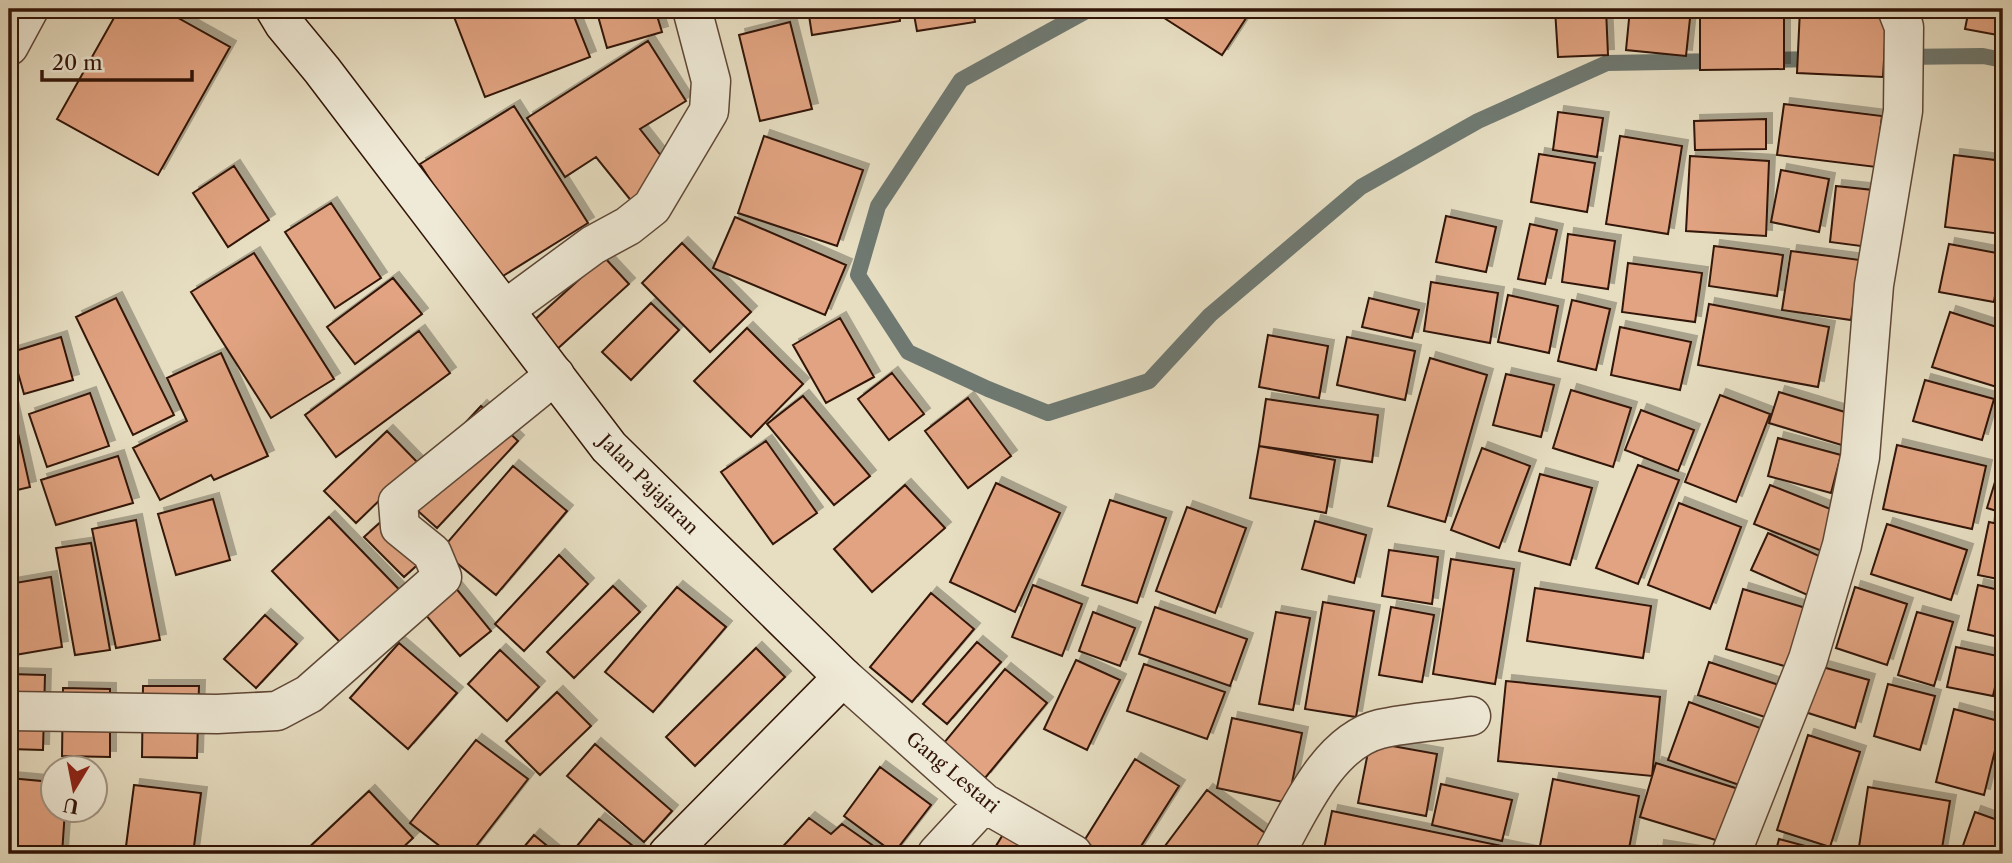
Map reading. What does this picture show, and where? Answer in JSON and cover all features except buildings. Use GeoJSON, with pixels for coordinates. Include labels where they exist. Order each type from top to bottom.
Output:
{"type":"FeatureCollection","features":[{"type":"Feature","properties":{"kind":"street"},"geometry":{"type":"LineString","coordinates":[[9,46],[29,9]]}},
{"type":"Feature","properties":{"kind":"street","name":"Jalan Pajajaran"},"geometry":{"type":"LineString","coordinates":[[275,9],[609,447],[843,677]]}},
{"type":"Feature","properties":{"kind":"street"},"geometry":{"type":"LineString","coordinates":[[506,309],[593,245],[628,226],[652,207],[709,111],[711,81],[692,9]]}},
{"type":"Feature","properties":{"kind":"street"},"geometry":{"type":"LineString","coordinates":[[1731,854],[1808,659],[1842,545],[1860,457],[1874,285],[1903,111],[1900,18]]}},
{"type":"Feature","properties":{"kind":"street"},"geometry":{"type":"LineString","coordinates":[[9,711],[176,714],[265,712],[277,711],[309,694],[442,577],[432,553],[400,527],[398,502],[555,375]]}},
{"type":"Feature","properties":{"kind":"street"},"geometry":{"type":"LineString","coordinates":[[668,854],[843,677]]}},
{"type":"Feature","properties":{"kind":"street","name":"Gang Lestari"},"geometry":{"type":"LineString","coordinates":[[843,677],[984,803],[1073,854]]}},
{"type":"Feature","properties":{"kind":"street"},"geometry":{"type":"LineString","coordinates":[[1275,854],[1313,786],[1345,747],[1378,730],[1471,716]]}},
{"type":"Feature","properties":{"kind":"street"},"geometry":{"type":"LineString","coordinates":[[937,854],[984,803]]}},
{"type":"Feature","properties":{"kind":"waterway"},"geometry":{"type":"LineString","coordinates":[[1090,9],[961,80],[878,206],[858,275],[908,352],[1048,413],[1149,381],[1210,315],[1361,187],[1478,121],[1607,63],[1721,61]]}},
{"type":"Feature","properties":{"kind":"waterway"},"geometry":{"type":"LineString","coordinates":[[1901,57],[1983,56],[2003,60]]}},
{"type":"Feature","properties":{"kind":"waterway"},"geometry":{"type":"LineString","coordinates":[[1765,60],[1819,59]]}}]}
